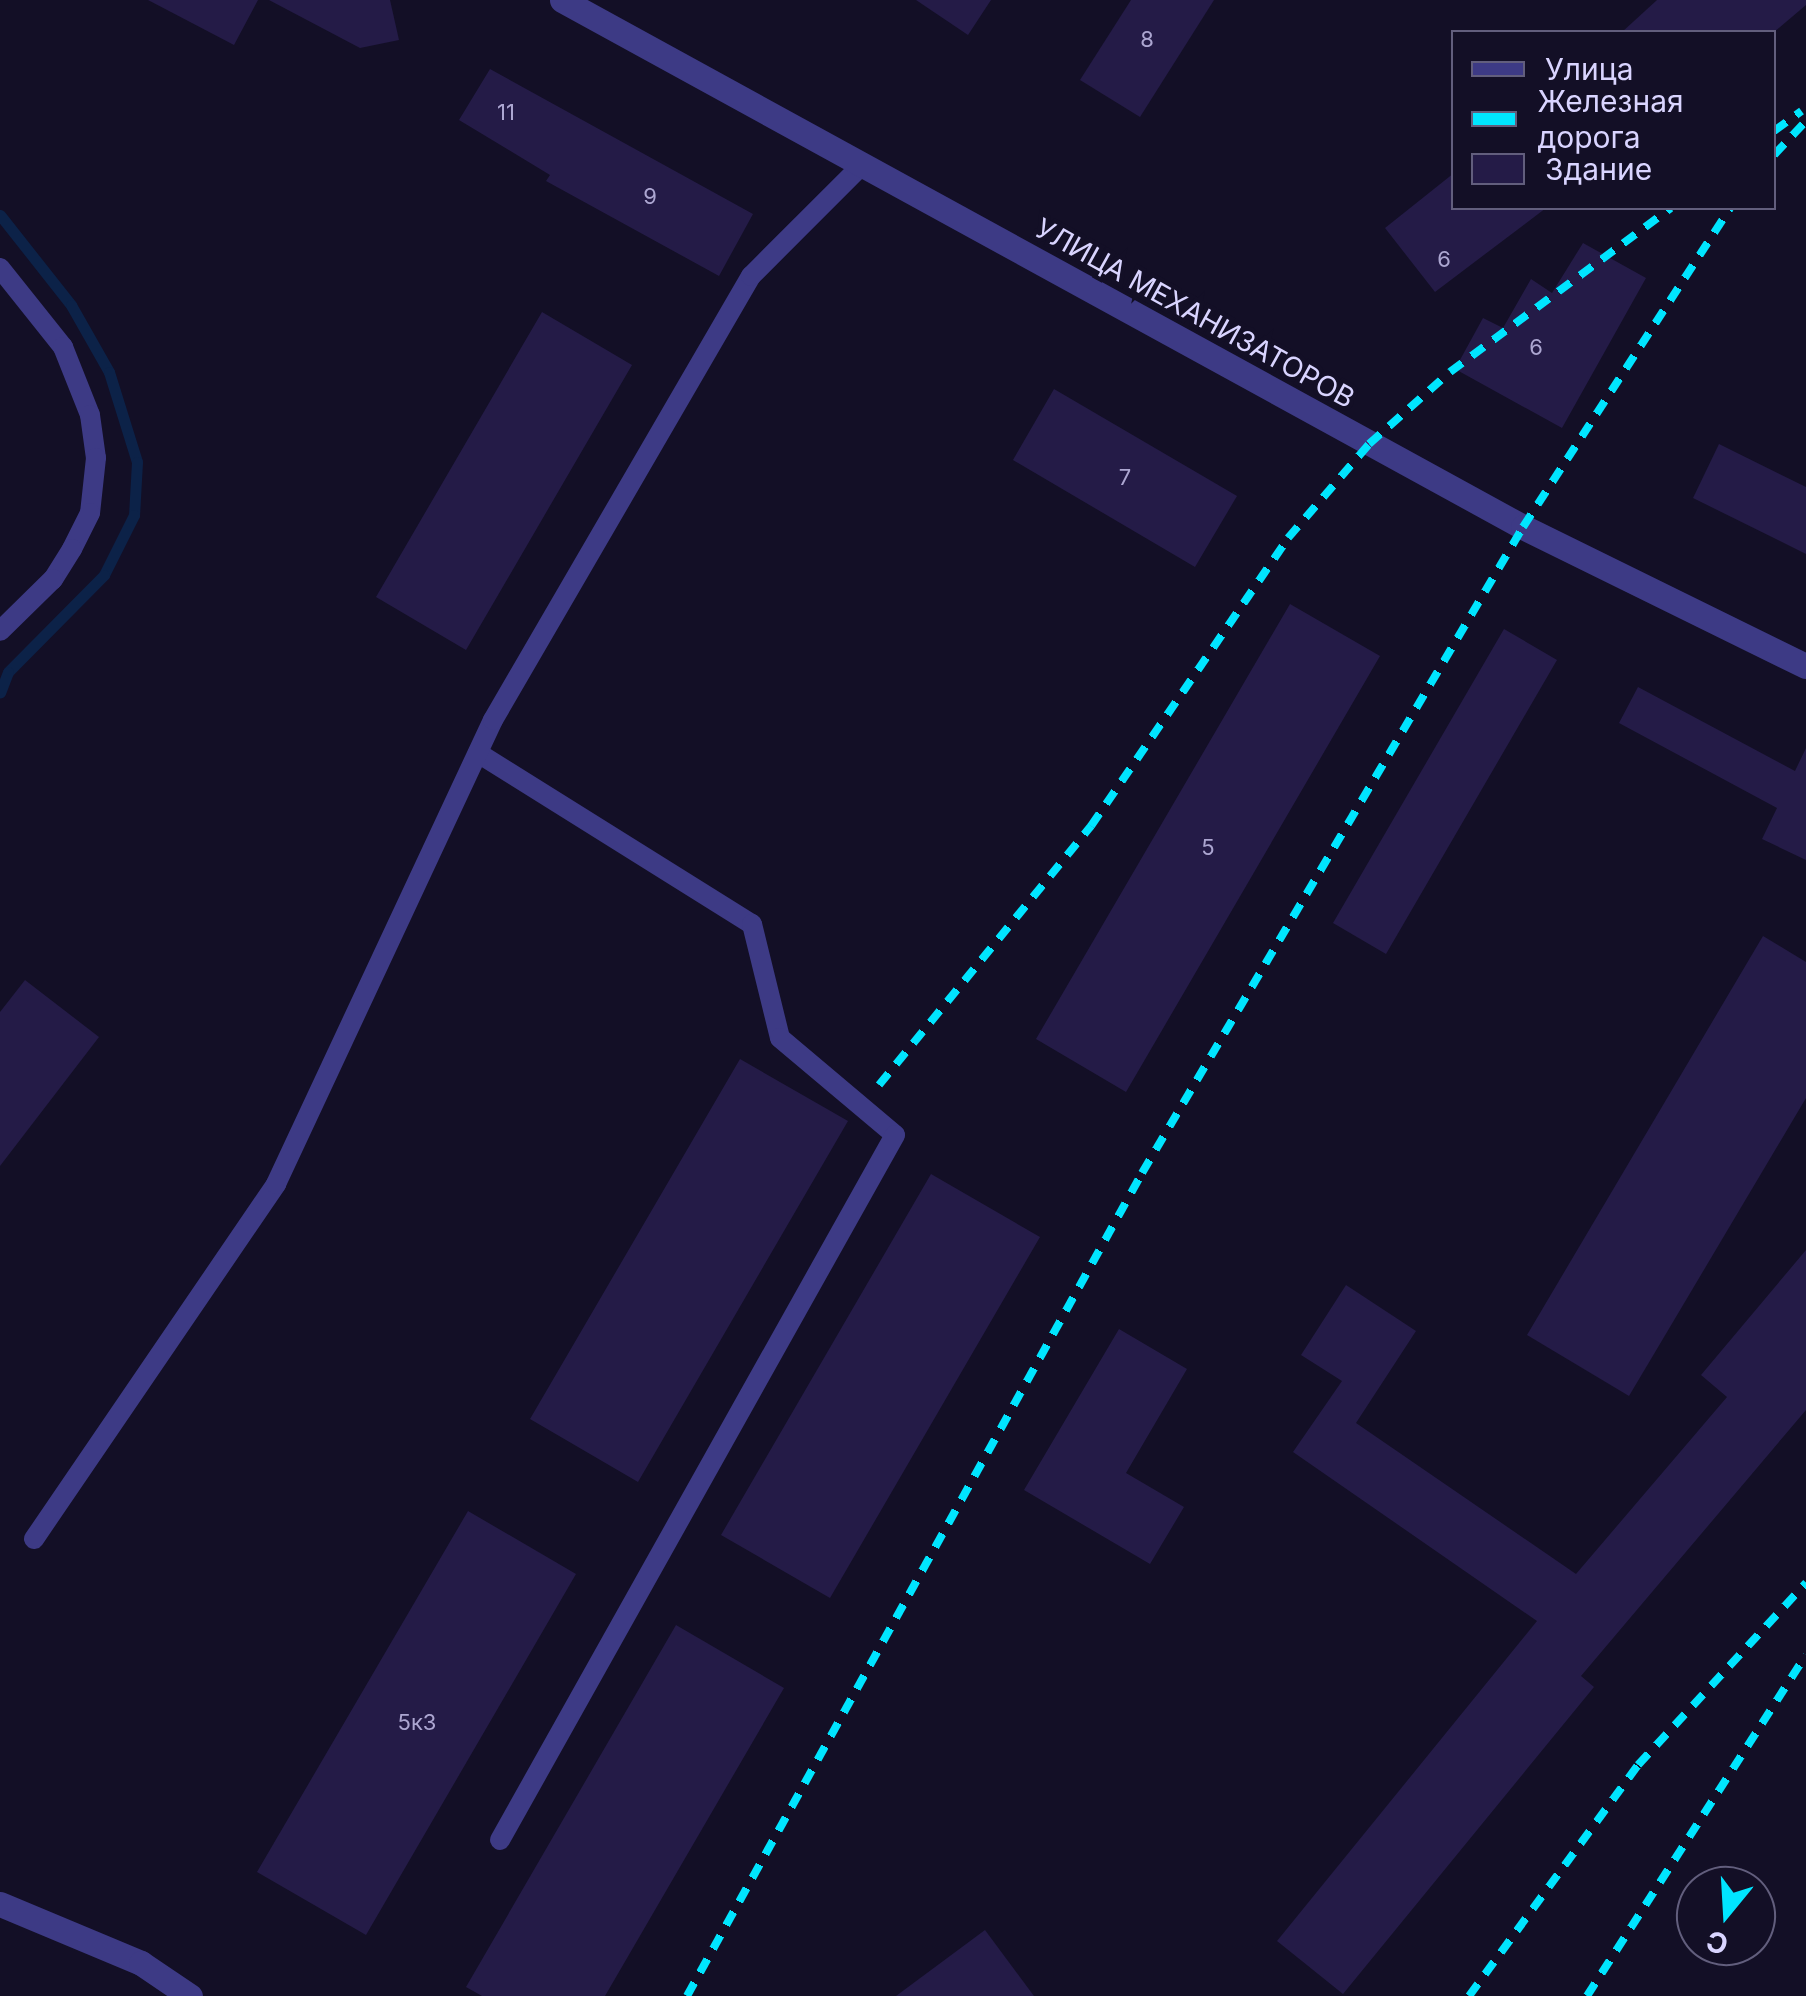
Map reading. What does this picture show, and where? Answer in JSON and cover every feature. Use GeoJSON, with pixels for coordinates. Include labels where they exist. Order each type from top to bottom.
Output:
{"type":"FeatureCollection","features":[{"type":"Feature","properties":{"kind":"street","name":"УЛИЦА МЕХАНИЗАТОРОВ"},"geometry":{"type":"LineString","coordinates":[[562,0],[1523,527],[1806,666]]}},
{"type":"Feature","properties":{"kind":"street"},"geometry":{"type":"LineString","coordinates":[[0,1904],[141,1963],[190,1996]]}},
{"type":"Feature","properties":{"kind":"lane"},"geometry":{"type":"LineString","coordinates":[[34,1539],[276,1184],[478,753],[752,276],[862,164]]}},
{"type":"Feature","properties":{"kind":"lane"},"geometry":{"type":"LineString","coordinates":[[0,268],[63,347],[90,414],[96,458],[90,513],[72,550],[0,630]]}},
{"type":"Feature","properties":{"kind":"lane"},"geometry":{"type":"LineString","coordinates":[[478,753],[752,924],[780,1038],[895,1136],[500,1840]]}},
{"type":"Feature","properties":{"kind":"building"},"geometry":{"type":"Polygon","coordinates":[[[148,0],[258,0],[234,45],[148,0]]]}},
{"type":"Feature","properties":{"kind":"building"},"geometry":{"type":"Polygon","coordinates":[[[269,0],[390,0],[399,40],[360,48],[269,0]]]}},
{"type":"Feature","properties":{"kind":"building"},"geometry":{"type":"Polygon","coordinates":[[[916,0],[991,0],[968,35],[916,0]]]}},
{"type":"Feature","properties":{"kind":"building"},"geometry":{"type":"Polygon","coordinates":[[[1131,0],[1214,0],[1140,117],[1080,80],[1131,0]]]}},
{"type":"Feature","properties":{"kind":"building"},"geometry":{"type":"Polygon","coordinates":[[[1657,0],[1806,0],[1806,5],[1776,30],[1624,30],[1657,0]]]}},
{"type":"Feature","properties":{"kind":"building"},"geometry":{"type":"Polygon","coordinates":[[[490,69],[753,214],[719,276],[546,181],[550,175],[459,120],[490,69]]]}},
{"type":"Feature","properties":{"kind":"building"},"geometry":{"type":"Polygon","coordinates":[[[1451,175],[1451,210],[1543,210],[1435,292],[1385,228],[1451,175]]]}},
{"type":"Feature","properties":{"kind":"building"},"geometry":{"type":"Polygon","coordinates":[[[1583,243],[1646,278],[1562,428],[1455,369],[1483,318],[1503,328],[1531,279],[1552,293],[1583,243]]]}},
{"type":"Feature","properties":{"kind":"building"},"geometry":{"type":"Polygon","coordinates":[[[542,312],[632,365],[466,650],[376,597],[542,312]]]}},
{"type":"Feature","properties":{"kind":"building"},"geometry":{"type":"Polygon","coordinates":[[[1054,389],[1237,496],[1195,567],[1013,460],[1054,389]]]}},
{"type":"Feature","properties":{"kind":"building"},"geometry":{"type":"Polygon","coordinates":[[[1719,444],[1806,487],[1806,554],[1693,498],[1719,444]]]}},
{"type":"Feature","properties":{"kind":"building"},"geometry":{"type":"Polygon","coordinates":[[[1290,604],[1380,656],[1126,1092],[1036,1039],[1290,604]]]}},
{"type":"Feature","properties":{"kind":"building"},"geometry":{"type":"Polygon","coordinates":[[[1504,629],[1557,660],[1386,954],[1333,923],[1504,629]]]}},
{"type":"Feature","properties":{"kind":"building"},"geometry":{"type":"Polygon","coordinates":[[[1638,687],[1795,771],[1806,748],[1806,860],[1762,839],[1777,808],[1619,723],[1638,687]]]}},
{"type":"Feature","properties":{"kind":"building"},"geometry":{"type":"Polygon","coordinates":[[[1763,936],[1806,962],[1806,1098],[1629,1396],[1527,1335],[1763,936]]]}},
{"type":"Feature","properties":{"kind":"building"},"geometry":{"type":"Polygon","coordinates":[[[25,980],[99,1037],[0,1166],[0,1012],[25,980]]]}},
{"type":"Feature","properties":{"kind":"building"},"geometry":{"type":"Polygon","coordinates":[[[740,1059],[848,1121],[638,1482],[530,1419],[740,1059]]]}},
{"type":"Feature","properties":{"kind":"building"},"geometry":{"type":"Polygon","coordinates":[[[931,1174],[1040,1237],[830,1598],[721,1535],[931,1174]]]}},
{"type":"Feature","properties":{"kind":"building"},"geometry":{"type":"Polygon","coordinates":[[[1806,1250],[1806,1410],[1581,1676],[1594,1687],[1343,1994],[1277,1941],[1537,1621],[1293,1452],[1342,1381],[1301,1355],[1346,1285],[1416,1331],[1356,1423],[1576,1574],[1727,1397],[1701,1375],[1806,1250]]]}},
{"type":"Feature","properties":{"kind":"building"},"geometry":{"type":"Polygon","coordinates":[[[1119,1329],[1187,1369],[1126,1473],[1184,1507],[1150,1564],[1024,1490],[1119,1329]]]}},
{"type":"Feature","properties":{"kind":"building"},"geometry":{"type":"Polygon","coordinates":[[[468,1511],[576,1574],[366,1935],[257,1872],[468,1511]]]}},
{"type":"Feature","properties":{"kind":"building"},"geometry":{"type":"Polygon","coordinates":[[[676,1625],[784,1688],[605,1996],[482,1996],[466,1987],[676,1625]]]}},
{"type":"Feature","properties":{"kind":"building"},"geometry":{"type":"Polygon","coordinates":[[[985,1930],[1034,1996],[896,1996],[985,1930]]]}},
{"type":"Feature","properties":{"kind":"waterway"},"geometry":{"type":"LineString","coordinates":[[0,215],[71,305],[109,372],[137,462],[134,515],[104,575],[8,672],[0,693]]}},
{"type":"Feature","properties":{"kind":"railway"},"geometry":{"type":"LineString","coordinates":[[1776,130],[1802,111]]}},
{"type":"Feature","properties":{"kind":"railway"},"geometry":{"type":"LineString","coordinates":[[1776,153],[1806,121]]}},
{"type":"Feature","properties":{"kind":"railway"},"geometry":{"type":"LineString","coordinates":[[879,1085],[1091,826],[1288,538],[1369,444],[1450,372],[1668,210]]}},
{"type":"Feature","properties":{"kind":"railway"},"geometry":{"type":"LineString","coordinates":[[687,1996],[1142,1173],[1523,527],[1729,210]]}},
{"type":"Feature","properties":{"kind":"railway"},"geometry":{"type":"LineString","coordinates":[[1469,1996],[1638,1765],[1806,1583]]}},
{"type":"Feature","properties":{"kind":"railway"},"geometry":{"type":"LineString","coordinates":[[1587,1996],[1806,1655]]}}]}
